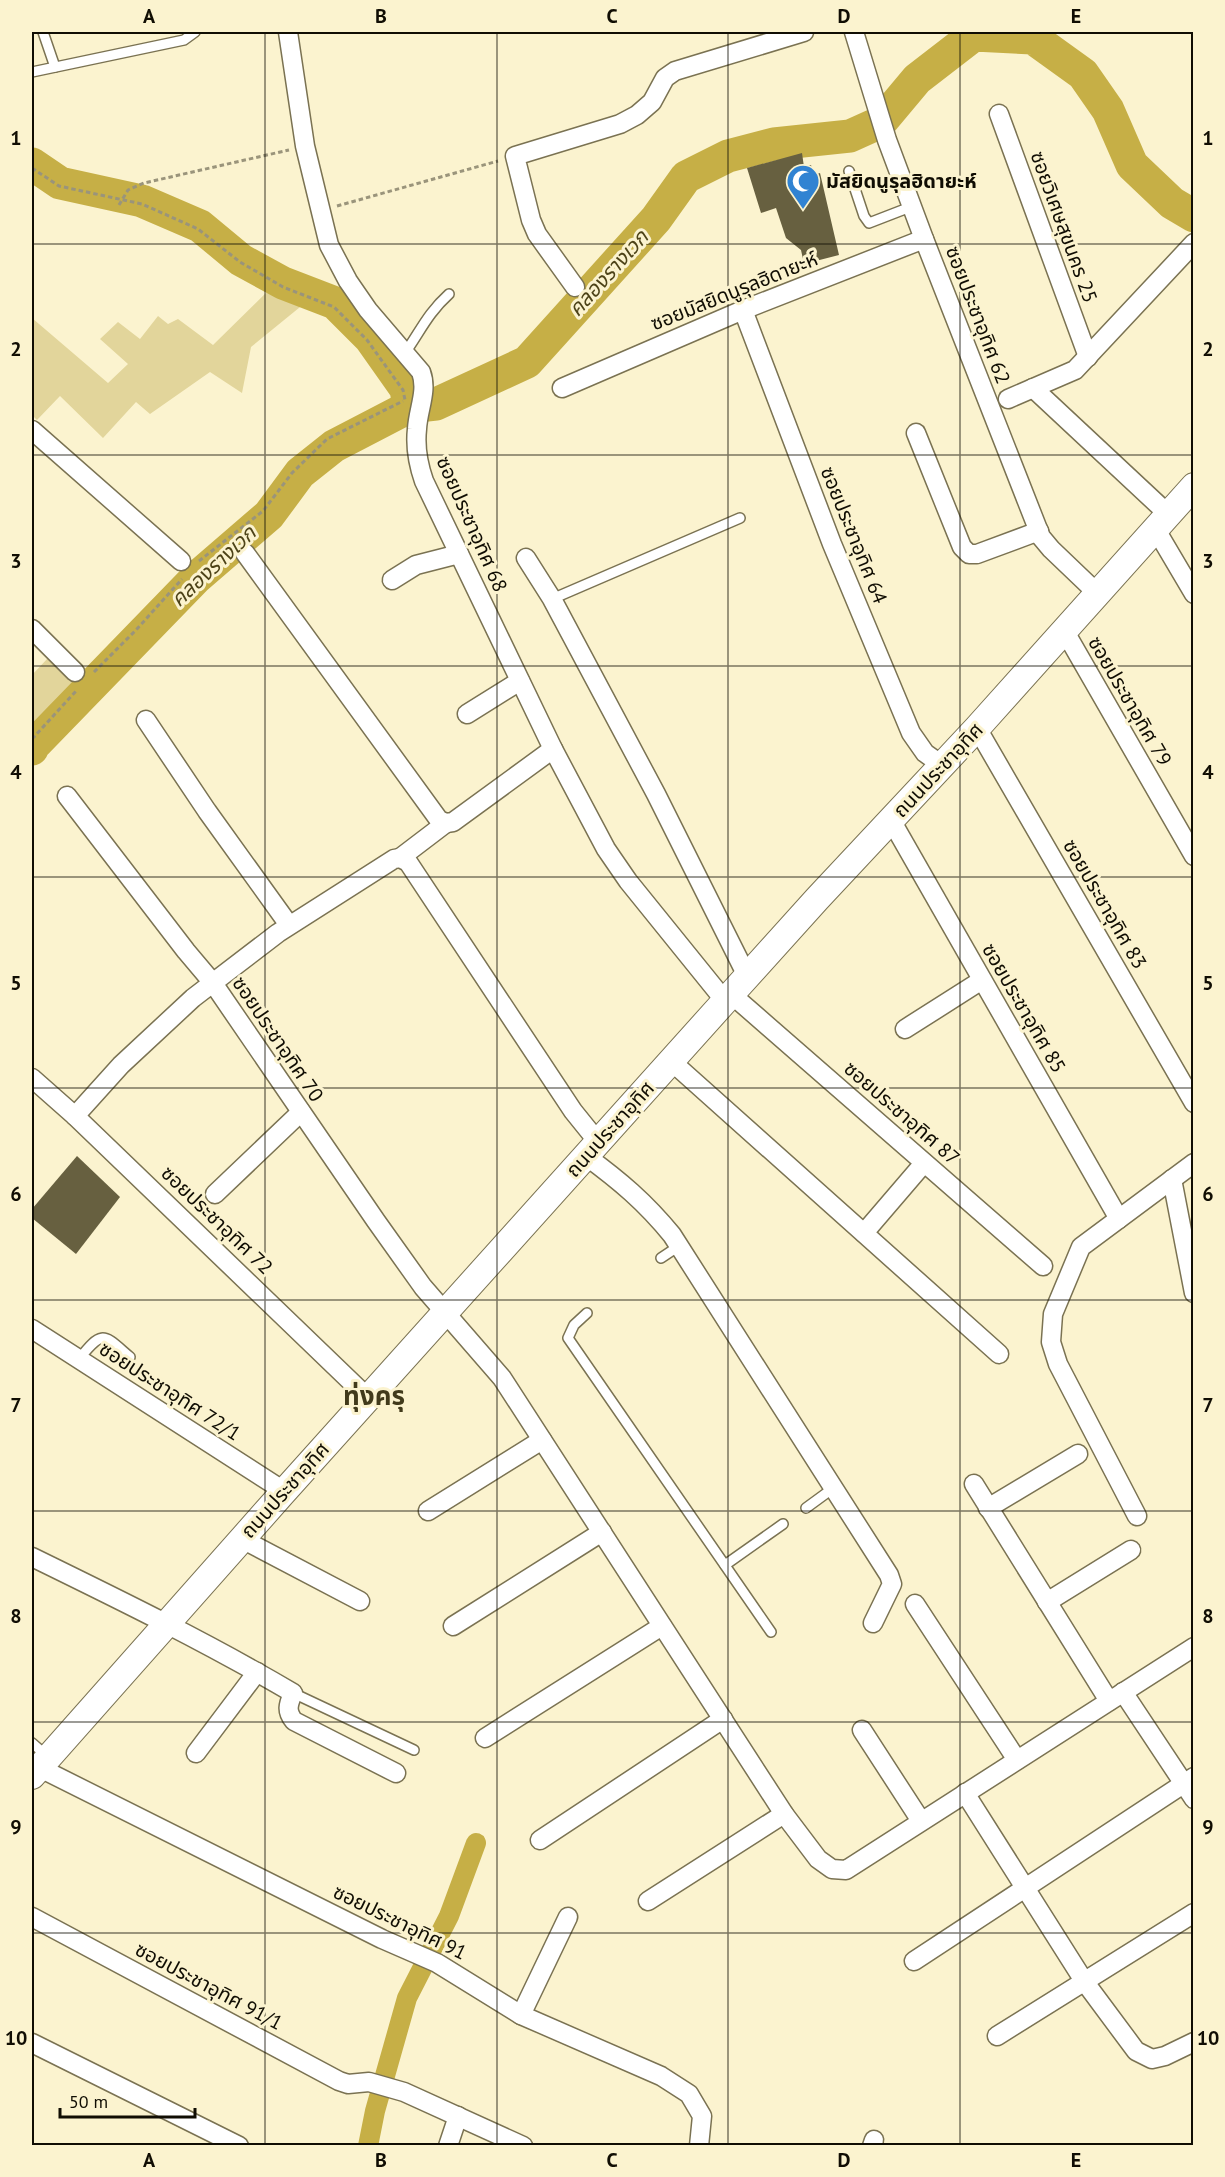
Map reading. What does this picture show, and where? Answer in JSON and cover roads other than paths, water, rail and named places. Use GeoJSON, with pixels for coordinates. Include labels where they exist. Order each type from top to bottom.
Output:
{"type":"FeatureCollection","features":[{"type":"Feature","properties":{"kind":"main road","name":"ถนนประชาอุทิศ"},"geometry":{"type":"LineString","coordinates":[[38,1761],[168,1623],[735,990],[977,728],[1194,486]]}},
{"type":"Feature","properties":{"kind":"street"},"geometry":{"type":"LineString","coordinates":[[288,32],[305,146],[329,244],[368,310],[405,353]]}},
{"type":"Feature","properties":{"kind":"street"},"geometry":{"type":"LineString","coordinates":[[575,288],[537,234],[514,156],[620,124],[652,102],[665,78],[675,71],[804,32]]}},
{"type":"Feature","properties":{"kind":"street","name":"ซอยประชาอุทิศ 62"},"geometry":{"type":"LineString","coordinates":[[854,32],[887,140],[1039,531],[1051,549],[1097,593]]}},
{"type":"Feature","properties":{"kind":"street","name":"ซอยวิเศษสุขนคร 25"},"geometry":{"type":"LineString","coordinates":[[999,114],[1088,357]]}},
{"type":"Feature","properties":{"kind":"street","name":"ซอยมัสยิดนูรุลฮิดายะห์"},"geometry":{"type":"LineString","coordinates":[[562,388],[743,310],[924,239]]}},
{"type":"Feature","properties":{"kind":"street"},"geometry":{"type":"LineString","coordinates":[[1008,399],[1075,370],[1194,243]]}},
{"type":"Feature","properties":{"kind":"street","name":"ซอยประชาอุทิศ 64"},"geometry":{"type":"LineString","coordinates":[[743,310],[832,544],[911,733],[925,753],[942,765]]}},
{"type":"Feature","properties":{"kind":"street","name":"ซอยประชาอุทิศ 68"},"geometry":{"type":"LineString","coordinates":[[405,353],[421,372],[417,427],[418,466],[553,749],[606,849],[635,890],[735,990]]}},
{"type":"Feature","properties":{"kind":"street"},"geometry":{"type":"LineString","coordinates":[[1033,388],[1161,521],[1194,594]]}},
{"type":"Feature","properties":{"kind":"street"},"geometry":{"type":"LineString","coordinates":[[32,430],[187,567]]}},
{"type":"Feature","properties":{"kind":"street"},"geometry":{"type":"LineString","coordinates":[[916,433],[962,547],[969,554],[977,554],[1039,531]]}},
{"type":"Feature","properties":{"kind":"street"},"geometry":{"type":"LineString","coordinates":[[245,553],[432,811],[439,820],[446,823]]}},
{"type":"Feature","properties":{"kind":"street"},"geometry":{"type":"LineString","coordinates":[[392,580],[416,565],[459,554]]}},
{"type":"Feature","properties":{"kind":"street"},"geometry":{"type":"LineString","coordinates":[[526,558],[552,599],[656,794],[735,990]]}},
{"type":"Feature","properties":{"kind":"street"},"geometry":{"type":"LineString","coordinates":[[32,629],[81,679]]}},
{"type":"Feature","properties":{"kind":"street","name":"ซอยประชาอุทิศ 79"},"geometry":{"type":"LineString","coordinates":[[1064,630],[1194,856]]}},
{"type":"Feature","properties":{"kind":"street"},"geometry":{"type":"LineString","coordinates":[[467,714],[520,681]]}},
{"type":"Feature","properties":{"kind":"street"},"geometry":{"type":"LineString","coordinates":[[146,720],[289,926]]}},
{"type":"Feature","properties":{"kind":"street","name":"ซอยประชาอุทิศ 83"},"geometry":{"type":"LineString","coordinates":[[977,728],[1194,1103]]}},
{"type":"Feature","properties":{"kind":"street"},"geometry":{"type":"LineString","coordinates":[[75,1116],[121,1065],[213,983],[289,926],[374,870],[400,858],[446,823],[453,822],[553,749]]}},
{"type":"Feature","properties":{"kind":"street","name":"ซอยประชาอุทิศ 70"},"geometry":{"type":"LineString","coordinates":[[68,796],[213,983],[423,1287],[502,1377],[784,1814],[818,1859],[832,1869],[846,1870],[921,1821]]}},
{"type":"Feature","properties":{"kind":"street","name":"ซอยประชาอุทิศ 85"},"geometry":{"type":"LineString","coordinates":[[891,820],[1119,1219]]}},
{"type":"Feature","properties":{"kind":"street"},"geometry":{"type":"LineString","coordinates":[[400,858],[408,862],[573,1111],[592,1149],[649,1208],[679,1246],[889,1575],[892,1584],[873,1623]]}},
{"type":"Feature","properties":{"kind":"street"},"geometry":{"type":"LineString","coordinates":[[905,1029],[982,980]]}},
{"type":"Feature","properties":{"kind":"street","name":"ซอยประชาอุทิศ 87"},"geometry":{"type":"LineString","coordinates":[[735,990],[924,1163],[1043,1266]]}},
{"type":"Feature","properties":{"kind":"street"},"geometry":{"type":"LineString","coordinates":[[672,1061],[999,1354]]}},
{"type":"Feature","properties":{"kind":"street","name":"ซอยประชาอุทิศ 72"},"geometry":{"type":"LineString","coordinates":[[32,1078],[75,1116],[368,1398]]}},
{"type":"Feature","properties":{"kind":"street"},"geometry":{"type":"LineString","coordinates":[[215,1194],[301,1112]]}},
{"type":"Feature","properties":{"kind":"street"},"geometry":{"type":"LineString","coordinates":[[864,1233],[924,1163]]}},
{"type":"Feature","properties":{"kind":"street"},"geometry":{"type":"LineString","coordinates":[[1137,1516],[1058,1364],[1051,1342],[1053,1314],[1081,1247],[1194,1163]]}},
{"type":"Feature","properties":{"kind":"street"},"geometry":{"type":"LineString","coordinates":[[1172,1179],[1194,1293]]}},
{"type":"Feature","properties":{"kind":"street","name":"ซอยประชาอุทิศ 72/1"},"geometry":{"type":"LineString","coordinates":[[32,1329],[284,1491]]}},
{"type":"Feature","properties":{"kind":"street"},"geometry":{"type":"LineString","coordinates":[[428,1510],[542,1440]]}},
{"type":"Feature","properties":{"kind":"street"},"geometry":{"type":"LineString","coordinates":[[988,1508],[1078,1454]]}},
{"type":"Feature","properties":{"kind":"street"},"geometry":{"type":"LineString","coordinates":[[974,1484],[1047,1602],[1116,1696],[1188,1780],[1194,1799]]}},
{"type":"Feature","properties":{"kind":"street"},"geometry":{"type":"LineString","coordinates":[[453,1626],[602,1533]]}},
{"type":"Feature","properties":{"kind":"street"},"geometry":{"type":"LineString","coordinates":[[242,1539],[360,1601]]}},
{"type":"Feature","properties":{"kind":"street"},"geometry":{"type":"LineString","coordinates":[[1047,1602],[1131,1550]]}},
{"type":"Feature","properties":{"kind":"street"},"geometry":{"type":"LineString","coordinates":[[32,1557],[168,1623],[293,1693],[288,1705],[288,1714],[294,1721],[396,1773]]}},
{"type":"Feature","properties":{"kind":"street"},"geometry":{"type":"LineString","coordinates":[[915,1604],[1017,1760]]}},
{"type":"Feature","properties":{"kind":"street"},"geometry":{"type":"LineString","coordinates":[[485,1738],[662,1626]]}},
{"type":"Feature","properties":{"kind":"street"},"geometry":{"type":"LineString","coordinates":[[862,1730],[921,1821],[1194,1647]]}},
{"type":"Feature","properties":{"kind":"street"},"geometry":{"type":"LineString","coordinates":[[196,1753],[257,1672]]}},
{"type":"Feature","properties":{"kind":"street"},"geometry":{"type":"LineString","coordinates":[[540,1840],[723,1719]]}},
{"type":"Feature","properties":{"kind":"street","name":"ซอยประชาอุทิศ 91"},"geometry":{"type":"LineString","coordinates":[[38,1761],[411,1952],[437,1963],[521,2015],[661,2076],[689,2094],[702,2116],[699,2145]]}},
{"type":"Feature","properties":{"kind":"street"},"geometry":{"type":"LineString","coordinates":[[914,1961],[1188,1780]]}},
{"type":"Feature","properties":{"kind":"street"},"geometry":{"type":"LineString","coordinates":[[965,1794],[1084,1982],[1136,2051],[1152,2059],[1165,2056],[1194,2042]]}},
{"type":"Feature","properties":{"kind":"street"},"geometry":{"type":"LineString","coordinates":[[648,1901],[784,1814]]}},
{"type":"Feature","properties":{"kind":"street"},"geometry":{"type":"LineString","coordinates":[[997,2036],[1194,1913]]}},
{"type":"Feature","properties":{"kind":"street","name":"ซอยประชาอุทิศ 91/1"},"geometry":{"type":"LineString","coordinates":[[32,1917],[339,2080],[348,2084],[369,2082],[404,2092],[523,2145]]}},
{"type":"Feature","properties":{"kind":"street"},"geometry":{"type":"LineString","coordinates":[[521,2015],[568,1917]]}},
{"type":"Feature","properties":{"kind":"street"},"geometry":{"type":"LineString","coordinates":[[32,2043],[239,2145]]}},
{"type":"Feature","properties":{"kind":"street"},"geometry":{"type":"LineString","coordinates":[[447,2145],[458,2116]]}},
{"type":"Feature","properties":{"kind":"lane"},"geometry":{"type":"LineString","coordinates":[[43,32],[55,67]]}},
{"type":"Feature","properties":{"kind":"lane"},"geometry":{"type":"LineString","coordinates":[[32,72],[184,40],[195,32]]}},
{"type":"Feature","properties":{"kind":"lane"},"geometry":{"type":"LineString","coordinates":[[849,171],[864,216],[869,223],[913,206]]}},
{"type":"Feature","properties":{"kind":"lane"},"geometry":{"type":"LineString","coordinates":[[405,353],[425,320],[449,294]]}},
{"type":"Feature","properties":{"kind":"lane"},"geometry":{"type":"LineString","coordinates":[[552,599],[740,518]]}},
{"type":"Feature","properties":{"kind":"lane"},"geometry":{"type":"LineString","coordinates":[[661,1258],[679,1246]]}},
{"type":"Feature","properties":{"kind":"lane"},"geometry":{"type":"LineString","coordinates":[[587,1313],[574,1325],[568,1338],[771,1632]]}},
{"type":"Feature","properties":{"kind":"lane"},"geometry":{"type":"LineString","coordinates":[[79,1359],[95,1340],[102,1337],[108,1338],[130,1357]]}},
{"type":"Feature","properties":{"kind":"lane"},"geometry":{"type":"LineString","coordinates":[[806,1508],[832,1489]]}},
{"type":"Feature","properties":{"kind":"lane"},"geometry":{"type":"LineString","coordinates":[[725,1565],[783,1524]]}},
{"type":"Feature","properties":{"kind":"lane"},"geometry":{"type":"LineString","coordinates":[[293,1693],[414,1750]]}},
{"type":"Feature","properties":{"kind":"waterway","name":"คลองรางเวก"},"geometry":{"type":"LineString","coordinates":[[32,749],[196,578],[269,515],[300,473],[334,446],[409,407],[436,404],[527,362],[656,219],[686,177],[728,156],[774,144],[850,136],[881,122],[917,79],[974,35],[1033,38],[1083,74],[1108,110],[1132,165],[1172,203],[1194,216]]}},
{"type":"Feature","properties":{"kind":"waterway"},"geometry":{"type":"LineString","coordinates":[[32,164],[60,183],[142,201],[200,226],[241,260],[283,283],[335,303],[370,338],[406,389],[409,407]]}},
{"type":"Feature","properties":{"kind":"waterway"},"geometry":{"type":"LineString","coordinates":[[368,2146],[375,2111],[407,1998],[449,1916],[476,1843]]}},
{"type":"Feature","properties":{"kind":"place","name":"มัสยิดนูรุลฮิดายะห์"},"geometry":{"type":"Point","coordinates":[803,210]}},
{"type":"Feature","properties":{"kind":"district","name":"ทุ่งครุ"},"geometry":{"type":"Point","coordinates":[374,1395]}}]}
